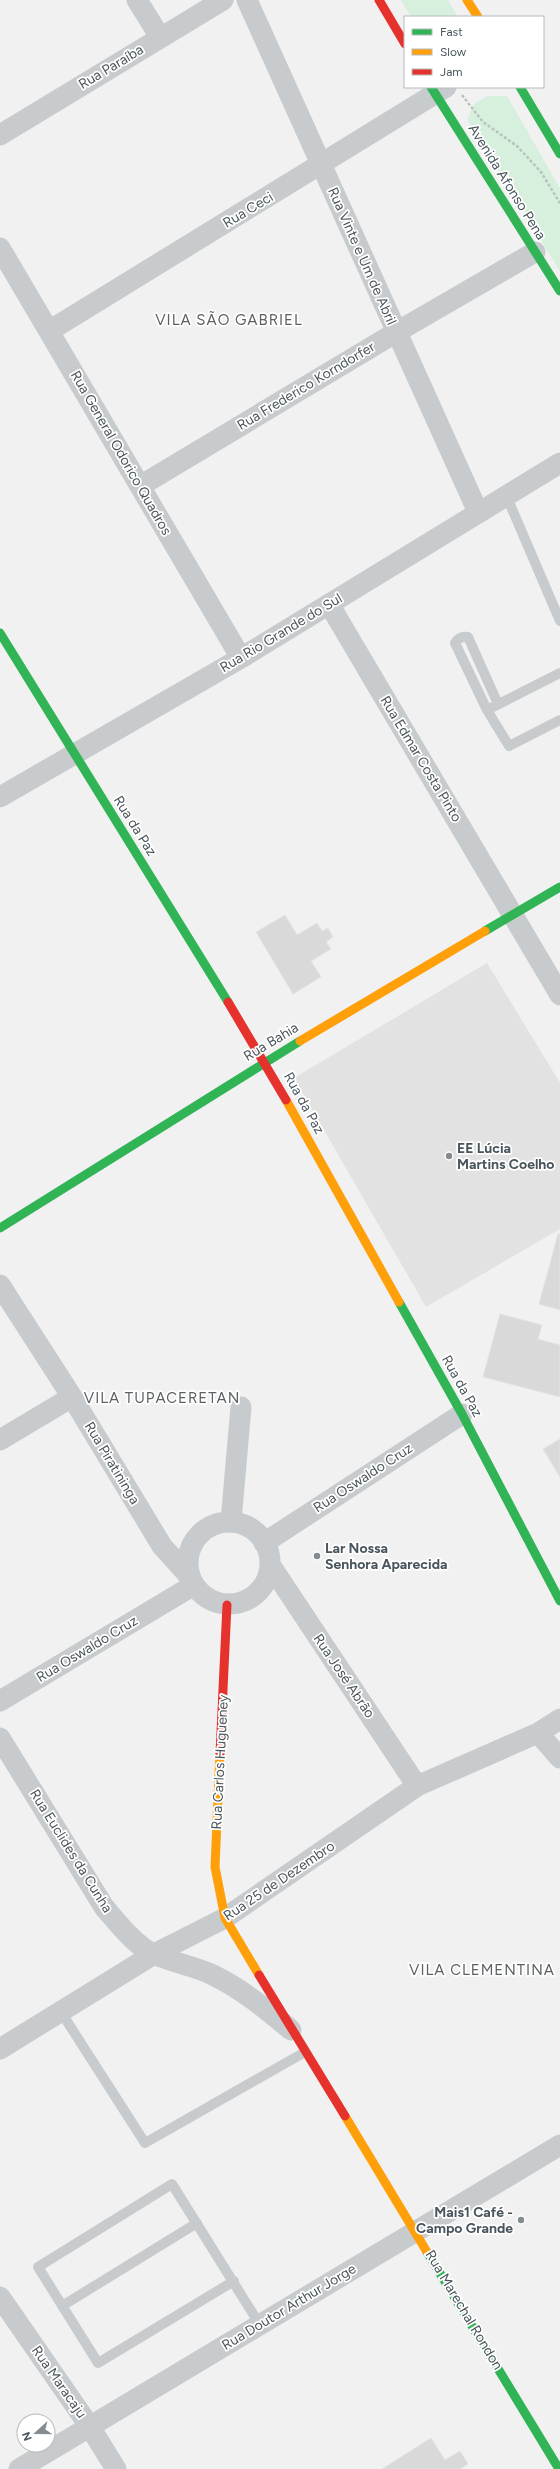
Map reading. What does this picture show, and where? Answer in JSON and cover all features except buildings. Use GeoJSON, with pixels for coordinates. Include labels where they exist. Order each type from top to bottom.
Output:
{"type":"FeatureCollection","features":[{"type":"Feature","properties":{"kind":"street"},"geometry":{"type":"LineString","coordinates":[[137,0],[160,37]]}},
{"type":"Feature","properties":{"kind":"street","name":"Rua Paraíba"},"geometry":{"type":"LineString","coordinates":[[0,135],[223,0]]}},
{"type":"Feature","properties":{"kind":"street","name":"Rua Vinte e Um de Abril"},"geometry":{"type":"LineString","coordinates":[[247,0],[322,165],[395,332],[478,512]]}},
{"type":"Feature","properties":{"kind":"street"},"geometry":{"type":"LineString","coordinates":[[379,0],[404,42]]}},
{"type":"Feature","properties":{"kind":"street"},"geometry":{"type":"LineString","coordinates":[[467,0],[477,16]]}},
{"type":"Feature","properties":{"kind":"street"},"geometry":{"type":"LineString","coordinates":[[521,88],[558,146]]}},
{"type":"Feature","properties":{"kind":"street","name":"Rua Ceci"},"geometry":{"type":"LineString","coordinates":[[49,331],[443,90]]}},
{"type":"Feature","properties":{"kind":"street","name":"Avenida Afonso Pena"},"geometry":{"type":"LineString","coordinates":[[443,90],[535,252],[560,291]]}},
{"type":"Feature","properties":{"kind":"street","name":"Rua General Odorico Quadros"},"geometry":{"type":"LineString","coordinates":[[0,248],[241,658]]}},
{"type":"Feature","properties":{"kind":"street","name":"Rua Frederico Korndorfer"},"geometry":{"type":"LineString","coordinates":[[140,486],[395,332],[535,252]]}},
{"type":"Feature","properties":{"kind":"street","name":"Rua Rio Grande do Sul"},"geometry":{"type":"LineString","coordinates":[[0,797],[241,658],[560,463]]}},
{"type":"Feature","properties":{"kind":"street","name":"Rua Edmar Costa Pinto"},"geometry":{"type":"LineString","coordinates":[[329,604],[560,996]]}},
{"type":"Feature","properties":{"kind":"street","name":"Rua da Paz"},"geometry":{"type":"LineString","coordinates":[[0,633],[73,754],[265,1062],[462,1414],[560,1601]]}},
{"type":"Feature","properties":{"kind":"street","name":"Rua Bahia"},"geometry":{"type":"LineString","coordinates":[[0,1228],[265,1062],[512,914],[560,887]]}},
{"type":"Feature","properties":{"kind":"street","name":"Rua Piratininga"},"geometry":{"type":"LineString","coordinates":[[0,1285],[72,1397],[162,1546],[192,1581]]}},
{"type":"Feature","properties":{"kind":"street"},"geometry":{"type":"LineString","coordinates":[[0,1440],[72,1397]]}},
{"type":"Feature","properties":{"kind":"street"},"geometry":{"type":"LineString","coordinates":[[231,1522],[241,1407]]}},
{"type":"Feature","properties":{"kind":"street","name":"Rua Oswaldo Cruz"},"geometry":{"type":"LineString","coordinates":[[264,1542],[462,1414]]}},
{"type":"Feature","properties":{"kind":"street"},"geometry":{"type":"LineString","coordinates":[[231,1522],[247,1526],[260,1535],[269,1550],[271,1566],[267,1582],[257,1595],[243,1603],[227,1605],[211,1601],[198,1591],[192,1581],[188,1561],[192,1545],[201,1532],[215,1524],[231,1522]]}},
{"type":"Feature","properties":{"kind":"street","name":"Rua José Abrão"},"geometry":{"type":"LineString","coordinates":[[271,1566],[417,1786]]}},
{"type":"Feature","properties":{"kind":"street","name":"Rua Oswaldo Cruz"},"geometry":{"type":"LineString","coordinates":[[0,1701],[192,1581]]}},
{"type":"Feature","properties":{"kind":"street","name":"Rua Carlos Hugueney"},"geometry":{"type":"LineString","coordinates":[[225,1918],[215,1867],[227,1605]]}},
{"type":"Feature","properties":{"kind":"street","name":"Rua 25 de Dezembro"},"geometry":{"type":"LineString","coordinates":[[0,2049],[154,1954],[225,1918],[417,1786],[538,1733],[560,1719]]}},
{"type":"Feature","properties":{"kind":"street"},"geometry":{"type":"LineString","coordinates":[[538,1733],[560,1758]]}},
{"type":"Feature","properties":{"kind":"street","name":"Rua Euclides da Cunha"},"geometry":{"type":"LineString","coordinates":[[0,1738],[104,1908],[124,1930],[154,1954]]}},
{"type":"Feature","properties":{"kind":"street","name":"Rua Marechal Rondon"},"geometry":{"type":"LineString","coordinates":[[225,1918],[291,2030],[416,2231],[559,2469]]}},
{"type":"Feature","properties":{"kind":"street","name":"Rua Marechal Rondon"},"geometry":{"type":"LineString","coordinates":[[154,1954],[213,1975],[261,2005],[291,2030]]}},
{"type":"Feature","properties":{"kind":"street","name":"Rua Doutor Arthur Jorge"},"geometry":{"type":"LineString","coordinates":[[19,2469],[560,2145]]}},
{"type":"Feature","properties":{"kind":"street","name":"Rua Maracaju"},"geometry":{"type":"LineString","coordinates":[[0,2297],[90,2427],[116,2469]]}},
{"type":"Feature","properties":{"kind":"lane"},"geometry":{"type":"LineString","coordinates":[[506,495],[560,621]]}},
{"type":"Feature","properties":{"kind":"lane"},"geometry":{"type":"LineString","coordinates":[[498,704],[468,637],[464,636],[457,639],[455,643],[488,710],[509,746],[560,720]]}},
{"type":"Feature","properties":{"kind":"lane"},"geometry":{"type":"LineString","coordinates":[[488,710],[560,674]]}},
{"type":"Feature","properties":{"kind":"lane"},"geometry":{"type":"LineString","coordinates":[[61,2012],[145,2143],[305,2052]]}},
{"type":"Feature","properties":{"kind":"lane"},"geometry":{"type":"LineString","coordinates":[[234,2281],[98,2363],[38,2267],[172,2184],[234,2281],[260,2324]]}},
{"type":"Feature","properties":{"kind":"lane"},"geometry":{"type":"LineString","coordinates":[[62,2306],[197,2223]]}},
{"type":"Feature","properties":{"kind":"path"},"geometry":{"type":"LineString","coordinates":[[443,90],[483,122],[517,146],[541,172],[560,203]]}},
{"type":"Feature","properties":{"kind":"shaded area","name":"EE Lúcia Martins Coelho"},"geometry":{"type":"Polygon","coordinates":[[[487,963],[560,1083],[560,1229],[426,1307],[294,1078],[487,963]]]}},
{"type":"Feature","properties":{"kind":"green space"},"geometry":{"type":"Polygon","coordinates":[[[401,0],[448,0],[457,16],[410,16],[401,0]]]}},
{"type":"Feature","properties":{"kind":"green space"},"geometry":{"type":"Polygon","coordinates":[[[488,96],[507,96],[560,188],[560,271],[467,119],[475,103],[488,96]]]}},
{"type":"Feature","properties":{"kind":"traffic: fast"},"geometry":{"type":"LineString","coordinates":[[432,88],[560,291]]}},
{"type":"Feature","properties":{"kind":"traffic: fast"},"geometry":{"type":"LineString","coordinates":[[521,88],[560,154]]}},
{"type":"Feature","properties":{"kind":"traffic: fast"},"geometry":{"type":"LineString","coordinates":[[0,633],[228,1002]]}},
{"type":"Feature","properties":{"kind":"traffic: fast"},"geometry":{"type":"LineString","coordinates":[[485,931],[560,887]]}},
{"type":"Feature","properties":{"kind":"traffic: fast"},"geometry":{"type":"LineString","coordinates":[[0,1228],[300,1041]]}},
{"type":"Feature","properties":{"kind":"traffic: fast"},"geometry":{"type":"LineString","coordinates":[[399,1302],[462,1414],[560,1601]]}},
{"type":"Feature","properties":{"kind":"traffic: fast"},"geometry":{"type":"LineString","coordinates":[[427,2252],[559,2469]]}},
{"type":"Feature","properties":{"kind":"traffic: slow"},"geometry":{"type":"LineString","coordinates":[[467,0],[477,16]]}},
{"type":"Feature","properties":{"kind":"traffic: slow"},"geometry":{"type":"LineString","coordinates":[[300,1041],[485,931]]}},
{"type":"Feature","properties":{"kind":"traffic: slow"},"geometry":{"type":"LineString","coordinates":[[286,1100],[399,1302]]}},
{"type":"Feature","properties":{"kind":"traffic: slow"},"geometry":{"type":"LineString","coordinates":[[220,1753],[215,1867],[225,1918],[259,1975]]}},
{"type":"Feature","properties":{"kind":"traffic: slow"},"geometry":{"type":"LineString","coordinates":[[345,2116],[427,2252]]}},
{"type":"Feature","properties":{"kind":"traffic: jam"},"geometry":{"type":"LineString","coordinates":[[379,0],[404,42]]}},
{"type":"Feature","properties":{"kind":"traffic: jam"},"geometry":{"type":"LineString","coordinates":[[228,1002],[286,1100]]}},
{"type":"Feature","properties":{"kind":"traffic: jam"},"geometry":{"type":"LineString","coordinates":[[220,1753],[227,1605]]}},
{"type":"Feature","properties":{"kind":"traffic: jam"},"geometry":{"type":"LineString","coordinates":[[259,1975],[345,2116]]}},
{"type":"Feature","properties":{"kind":"place","name":"EE Lúcia Martins Coelho"},"geometry":{"type":"Point","coordinates":[449,1156]}},
{"type":"Feature","properties":{"kind":"place","name":"Lar Nossa Senhora Aparecida"},"geometry":{"type":"Point","coordinates":[317,1556]}},
{"type":"Feature","properties":{"kind":"place","name":"Mais1 Café - Campo Grande"},"geometry":{"type":"Point","coordinates":[521,2220]}},
{"type":"Feature","properties":{"kind":"district","name":"VILA SÃO GABRIEL"},"geometry":{"type":"Point","coordinates":[229,320]}},
{"type":"Feature","properties":{"kind":"district","name":"VILA TUPACERETAN"},"geometry":{"type":"Point","coordinates":[162,1398]}},
{"type":"Feature","properties":{"kind":"district","name":"VILA CLEMENTINA"},"geometry":{"type":"Point","coordinates":[482,1970]}}]}
